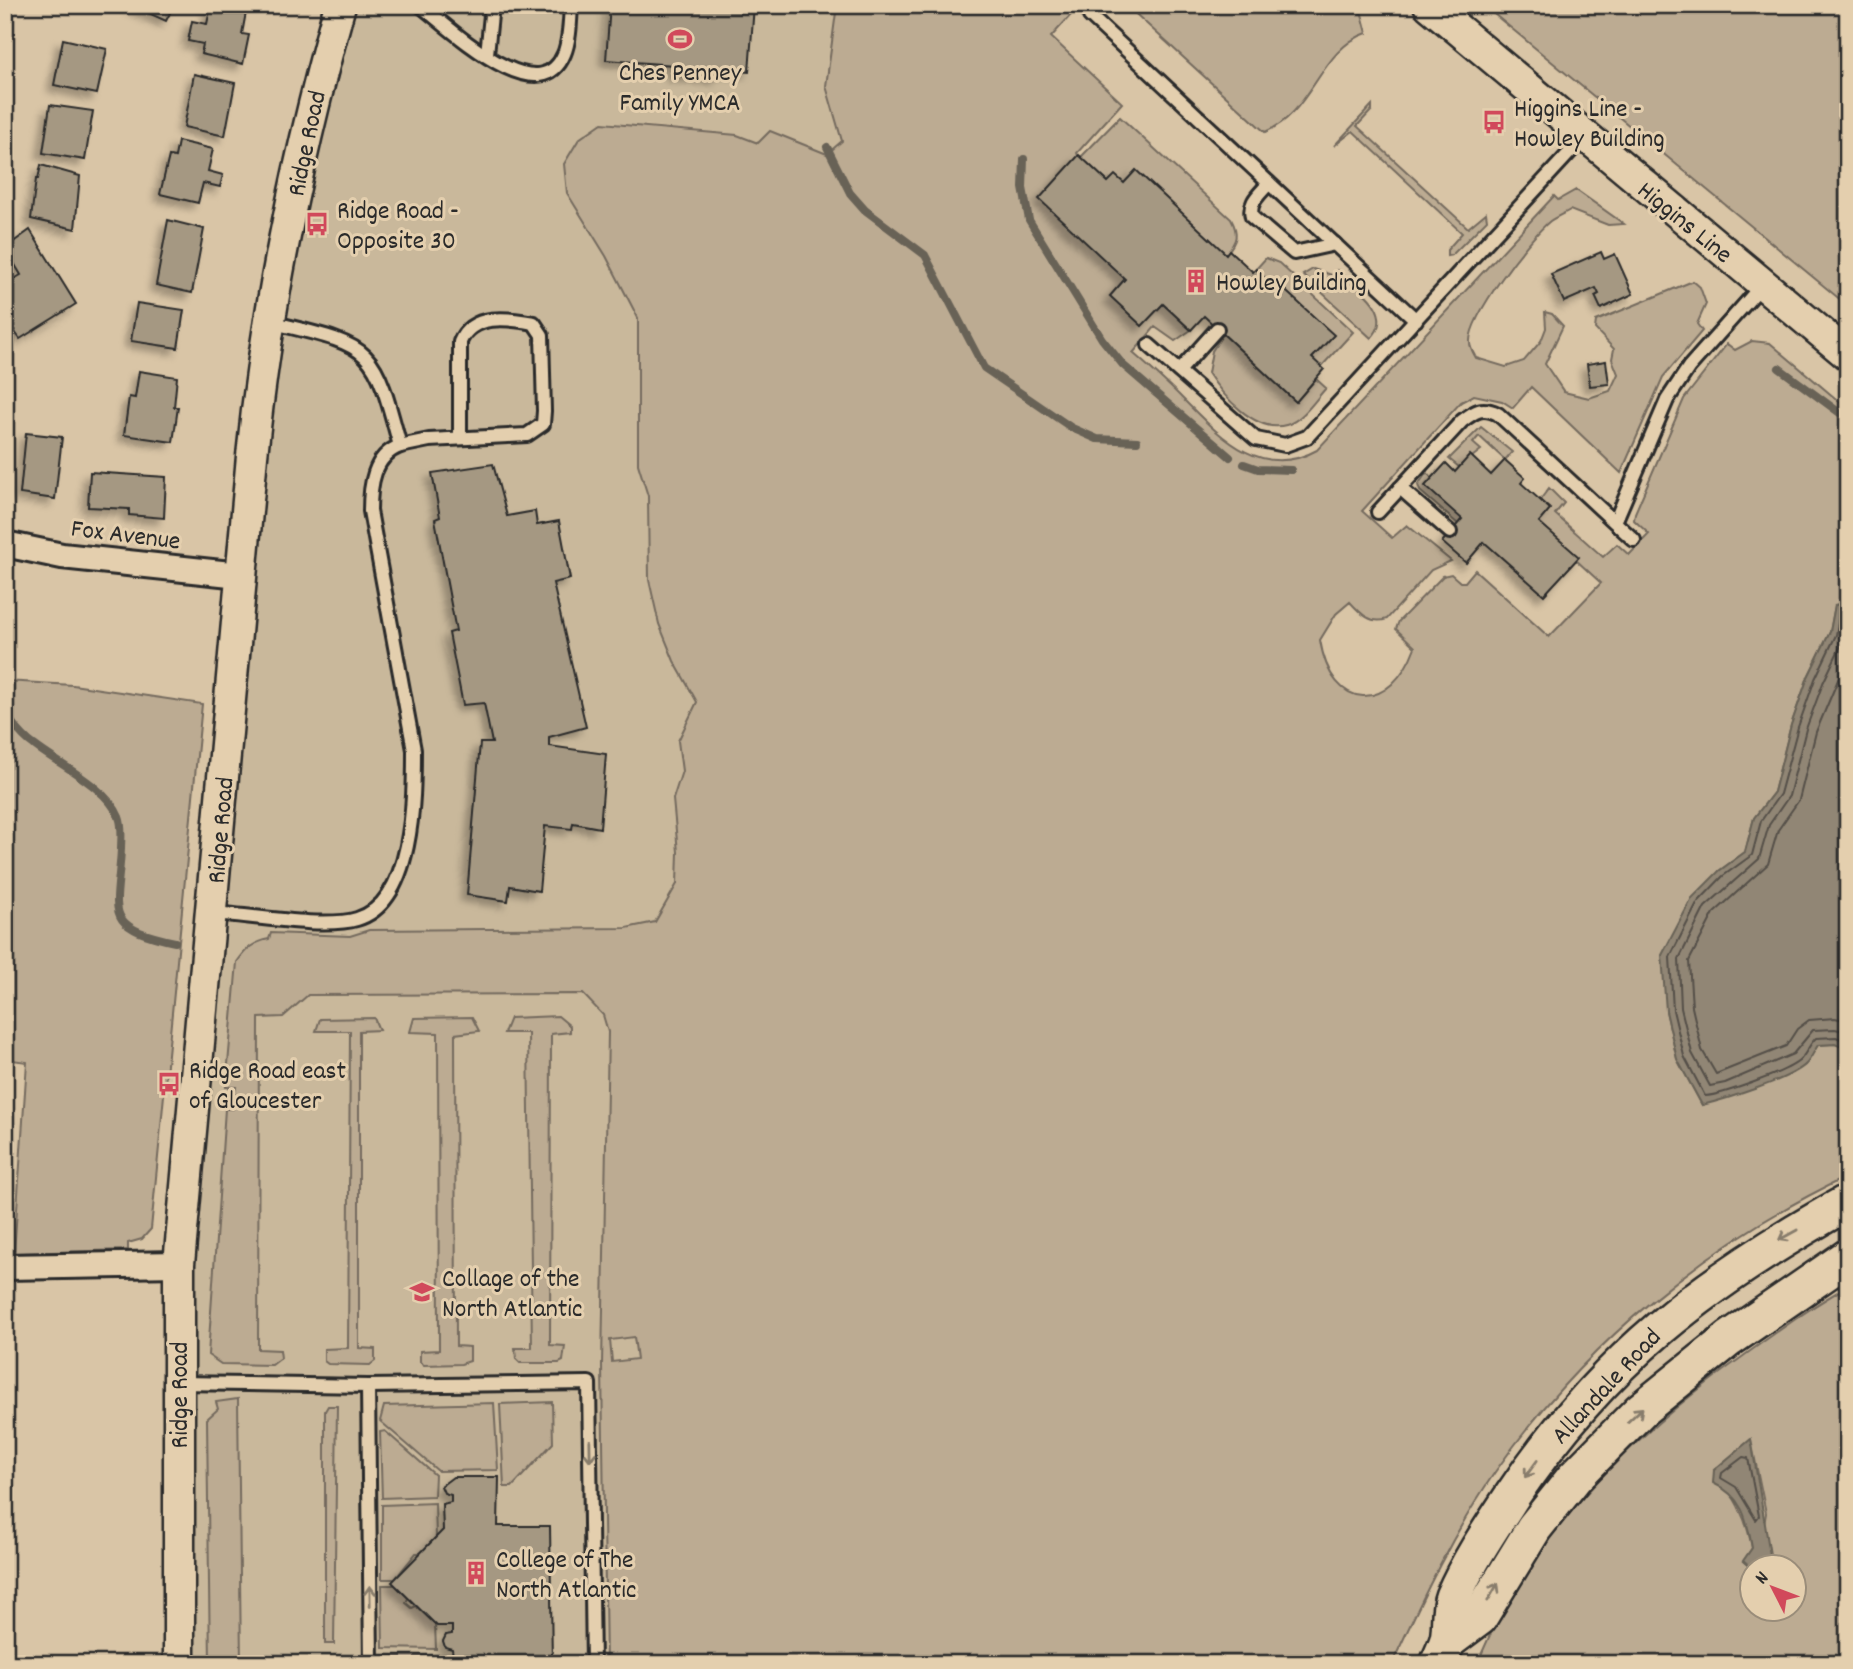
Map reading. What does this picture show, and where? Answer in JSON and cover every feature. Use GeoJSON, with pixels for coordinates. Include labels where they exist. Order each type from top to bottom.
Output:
{"type":"FeatureCollection","features":[{"type":"Feature","properties":{"kind":"main road","name":"Allandale Road"},"geometry":{"type":"LineString","coordinates":[[1443,1652],[1452,1599],[1490,1528],[1554,1436],[1589,1396],[1680,1308],[1773,1244],[1848,1202]]}},
{"type":"Feature","properties":{"kind":"main road","name":"Allandale Road"},"geometry":{"type":"LineString","coordinates":[[1443,1652],[1479,1618],[1534,1528],[1574,1478],[1618,1432],[1691,1368],[1848,1257]]}},
{"type":"Feature","properties":{"kind":"street","name":"Ridge Road"},"geometry":{"type":"LineString","coordinates":[[179,1664],[179,1265],[240,575],[258,395],[270,322],[317,87],[340,5]]}},
{"type":"Feature","properties":{"kind":"street","name":"Higgins Line"},"geometry":{"type":"LineString","coordinates":[[1429,5],[1848,355]]}},
{"type":"Feature","properties":{"kind":"street","name":"Fox Avenue"},"geometry":{"type":"LineString","coordinates":[[5,544],[62,556],[240,575]]}},
{"type":"Feature","properties":{"kind":"street"},"geometry":{"type":"LineString","coordinates":[[5,1267],[179,1265]]}},
{"type":"Feature","properties":{"kind":"lane"},"geometry":{"type":"LineString","coordinates":[[420,5],[518,74],[540,76],[549,71],[564,54],[571,5]]}},
{"type":"Feature","properties":{"kind":"lane"},"geometry":{"type":"LineString","coordinates":[[487,54],[492,5]]}},
{"type":"Feature","properties":{"kind":"lane"},"geometry":{"type":"LineString","coordinates":[[1090,16],[1416,320]]}},
{"type":"Feature","properties":{"kind":"lane"},"geometry":{"type":"LineString","coordinates":[[1149,345],[1256,439],[1285,445],[1307,437],[1584,137]]}},
{"type":"Feature","properties":{"kind":"lane"},"geometry":{"type":"LineString","coordinates":[[1269,183],[1250,209],[1252,217],[1294,253],[1335,244]]}},
{"type":"Feature","properties":{"kind":"lane"},"geometry":{"type":"LineString","coordinates":[[1615,522],[1667,400],[1689,367],[1762,285]]}},
{"type":"Feature","properties":{"kind":"lane"},"geometry":{"type":"LineString","coordinates":[[212,912],[336,923],[358,919],[373,912],[390,894],[400,872],[409,821],[414,750],[370,511],[370,489],[376,469],[388,451],[400,446],[460,438],[527,435],[543,424],[542,335],[534,323],[476,321],[465,328],[460,342],[460,438]]}},
{"type":"Feature","properties":{"kind":"lane"},"geometry":{"type":"LineString","coordinates":[[270,322],[340,339],[368,357],[383,383],[400,446]]}},
{"type":"Feature","properties":{"kind":"lane"},"geometry":{"type":"LineString","coordinates":[[1178,371],[1217,329]]}},
{"type":"Feature","properties":{"kind":"lane"},"geometry":{"type":"LineString","coordinates":[[1378,512],[1462,421],[1475,411],[1487,408],[1498,414],[1634,540]]}},
{"type":"Feature","properties":{"kind":"lane"},"geometry":{"type":"LineString","coordinates":[[1400,488],[1450,532]]}},
{"type":"Feature","properties":{"kind":"lane"},"geometry":{"type":"LineString","coordinates":[[178,1383],[368,1386],[589,1383],[593,1664]]}},
{"type":"Feature","properties":{"kind":"lane"},"geometry":{"type":"LineString","coordinates":[[368,1386],[371,1664]]}},
{"type":"Feature","properties":{"kind":"shaded area"},"geometry":{"type":"Polygon","coordinates":[[[340,5],[837,5],[826,86],[842,142],[827,154],[770,131],[759,144],[737,135],[645,125],[606,256],[639,318],[638,464],[648,496],[649,580],[674,661],[697,702],[678,741],[682,771],[673,799],[678,852],[677,884],[655,922],[603,930],[658,1230],[622,1664],[179,1664],[178,1336],[252,456],[340,5]]]}},
{"type":"Feature","properties":{"kind":"shaded area"},"geometry":{"type":"Polygon","coordinates":[[[837,5],[1080,5],[1051,37],[1122,103],[1077,153],[1125,279],[1110,296],[1142,325],[1163,304],[1191,330],[1175,341],[1155,327],[1133,353],[1209,425],[1241,449],[1258,457],[1276,460],[1296,458],[1317,450],[1554,196],[1558,200],[1576,190],[1624,224],[1608,225],[1570,210],[1540,230],[1501,279],[1479,316],[1470,343],[1476,358],[1506,367],[1524,361],[1541,341],[1546,328],[1545,312],[1552,314],[1563,326],[1545,364],[1564,392],[1589,398],[1610,391],[1618,374],[1612,359],[1614,349],[1595,329],[1596,321],[1693,281],[1700,287],[1706,304],[1697,324],[1702,331],[1663,377],[1621,473],[1531,387],[1513,408],[1502,401],[1474,395],[1461,402],[1362,511],[1392,538],[1407,525],[1451,561],[1431,570],[1387,619],[1371,619],[1350,602],[1336,614],[1320,640],[1327,664],[1337,682],[1349,692],[1363,696],[1378,693],[1392,684],[1405,669],[1415,647],[1396,629],[1399,621],[1443,576],[1451,574],[1460,582],[1465,582],[1475,570],[1549,637],[1601,583],[1576,560],[1578,557],[1539,522],[1540,500],[1549,488],[1564,503],[1555,514],[1603,557],[1617,544],[1629,555],[1649,534],[1634,520],[1635,513],[1684,399],[1727,344],[1735,350],[1752,341],[1770,343],[1848,409],[1848,603],[1835,605],[1830,632],[1808,677],[1791,725],[1774,792],[1754,818],[1745,852],[1719,871],[1666,1011],[1677,1059],[1702,1105],[1783,1077],[1805,1065],[1818,1045],[1835,1044],[1848,1049],[1848,1176],[1796,1203],[1698,1265],[1652,1301],[1568,1381],[1530,1425],[1480,1495],[1439,1566],[1392,1664],[606,1664],[602,1365],[608,1032],[603,1015],[583,994],[308,995],[283,1017],[259,1018],[258,1349],[280,1350],[281,1358],[272,1365],[221,1364],[208,1355],[225,1109],[233,1109],[236,1087],[226,1087],[237,962],[247,950],[254,944],[269,939],[271,933],[350,936],[369,930],[626,928],[655,922],[677,884],[678,852],[673,799],[682,771],[678,741],[697,702],[674,661],[659,624],[649,580],[648,496],[638,464],[638,318],[606,256],[567,193],[564,164],[579,139],[602,123],[737,135],[758,143],[770,131],[827,154],[842,141],[826,86],[837,5]],[[634,1337],[610,1340],[612,1362],[637,1359],[634,1337]]]}},
{"type":"Feature","properties":{"kind":"shaded area"},"geometry":{"type":"Polygon","coordinates":[[[1126,5],[1349,5],[1362,14],[1367,33],[1351,41],[1338,53],[1294,111],[1265,132],[1126,5]]]}},
{"type":"Feature","properties":{"kind":"shaded area"},"geometry":{"type":"Polygon","coordinates":[[[1483,5],[1848,5],[1848,306],[1483,5]]]}},
{"type":"Feature","properties":{"kind":"shaded area"},"geometry":{"type":"Polygon","coordinates":[[[1372,105],[1372,110],[1357,126],[1468,228],[1486,213],[1487,220],[1452,255],[1447,256],[1447,250],[1462,233],[1353,131],[1334,146],[1372,105]]]}},
{"type":"Feature","properties":{"kind":"shaded area"},"geometry":{"type":"Polygon","coordinates":[[[1120,117],[1231,219],[1236,237],[1226,254],[1136,171],[1124,183],[1108,182],[1081,157],[1120,117]]]}},
{"type":"Feature","properties":{"kind":"shaded area"},"geometry":{"type":"Polygon","coordinates":[[[1266,258],[1279,263],[1353,332],[1321,367],[1312,358],[1333,335],[1277,283],[1273,286],[1256,269],[1266,258]]]}},
{"type":"Feature","properties":{"kind":"shaded area"},"geometry":{"type":"Polygon","coordinates":[[[1313,269],[1332,275],[1337,270],[1371,300],[1379,319],[1378,328],[1371,338],[1303,275],[1313,269]]]}},
{"type":"Feature","properties":{"kind":"shaded area"},"geometry":{"type":"Polygon","coordinates":[[[1223,334],[1296,402],[1316,379],[1326,388],[1303,415],[1292,423],[1275,426],[1263,424],[1241,411],[1208,373],[1212,351],[1223,334]]]}},
{"type":"Feature","properties":{"kind":"shaded area"},"geometry":{"type":"Polygon","coordinates":[[[1481,427],[1512,452],[1505,460],[1479,436],[1473,443],[1481,450],[1459,467],[1449,459],[1481,427]]]}},
{"type":"Feature","properties":{"kind":"shaded area"},"geometry":{"type":"Polygon","coordinates":[[[1427,472],[1462,519],[1458,524],[1420,491],[1418,485],[1427,472]]]}},
{"type":"Feature","properties":{"kind":"shaded area"},"geometry":{"type":"Polygon","coordinates":[[[5,681],[73,685],[202,704],[151,1229],[142,1239],[128,1243],[128,1250],[14,1253],[27,1062],[5,1059],[5,681]]]}},
{"type":"Feature","properties":{"kind":"shaded area"},"geometry":{"type":"Polygon","coordinates":[[[558,1016],[570,1026],[570,1032],[551,1034],[550,1345],[565,1346],[563,1361],[559,1363],[520,1363],[516,1359],[515,1348],[532,1348],[528,1033],[504,1033],[510,1018],[558,1016]]]}},
{"type":"Feature","properties":{"kind":"shaded area"},"geometry":{"type":"Polygon","coordinates":[[[472,1017],[479,1031],[455,1034],[456,1346],[470,1347],[470,1361],[461,1364],[424,1365],[420,1362],[420,1351],[439,1350],[438,1033],[410,1032],[414,1018],[472,1017]]]}},
{"type":"Feature","properties":{"kind":"shaded area"},"geometry":{"type":"Polygon","coordinates":[[[374,1018],[379,1030],[359,1031],[359,1348],[375,1349],[375,1361],[370,1365],[328,1364],[324,1361],[324,1349],[348,1348],[350,1031],[316,1031],[320,1019],[374,1018]]]}},
{"type":"Feature","properties":{"kind":"shaded area"},"geometry":{"type":"Polygon","coordinates":[[[1848,1286],[1848,1664],[1477,1664],[1499,1617],[1525,1573],[1555,1531],[1588,1492],[1623,1455],[1661,1421],[1701,1388],[1807,1311],[1848,1286]],[[1751,1440],[1714,1470],[1738,1506],[1752,1548],[1748,1554],[1738,1554],[1738,1624],[1808,1624],[1808,1554],[1759,1554],[1766,1513],[1751,1440]]]}},
{"type":"Feature","properties":{"kind":"shaded area"},"geometry":{"type":"Polygon","coordinates":[[[238,1399],[241,1664],[210,1664],[207,1419],[218,1409],[216,1402],[238,1399]]]}},
{"type":"Feature","properties":{"kind":"shaded area"},"geometry":{"type":"Polygon","coordinates":[[[552,1402],[553,1443],[512,1487],[504,1487],[500,1404],[552,1402]]]}},
{"type":"Feature","properties":{"kind":"shaded area"},"geometry":{"type":"Polygon","coordinates":[[[494,1403],[498,1470],[438,1471],[380,1421],[384,1406],[494,1403]]]}},
{"type":"Feature","properties":{"kind":"shaded area"},"geometry":{"type":"Polygon","coordinates":[[[328,1406],[337,1406],[334,1644],[325,1644],[325,1411],[328,1406]]]}},
{"type":"Feature","properties":{"kind":"shaded area"},"geometry":{"type":"Polygon","coordinates":[[[385,1431],[435,1475],[434,1496],[382,1498],[380,1432],[385,1431]]]}},
{"type":"Feature","properties":{"kind":"shaded area"},"geometry":{"type":"Polygon","coordinates":[[[435,1503],[436,1537],[421,1553],[416,1553],[395,1579],[382,1579],[382,1505],[435,1503]]]}},
{"type":"Feature","properties":{"kind":"shaded area"},"geometry":{"type":"Polygon","coordinates":[[[382,1585],[395,1585],[408,1598],[406,1603],[412,1608],[416,1606],[435,1624],[436,1649],[383,1648],[382,1585]]]}},
{"type":"Feature","properties":{"kind":"shaded area"},"geometry":{"type":"Polygon","coordinates":[[[382,1656],[437,1656],[437,1664],[382,1664],[382,1656]]]}},
{"type":"Feature","properties":{"kind":"water"},"geometry":{"type":"Polygon","coordinates":[[[1848,603],[1848,1049],[1835,1044],[1818,1045],[1806,1064],[1787,1076],[1702,1105],[1677,1059],[1666,1011],[1662,955],[1692,898],[1719,871],[1745,852],[1754,818],[1774,792],[1791,725],[1808,677],[1830,632],[1835,605],[1848,603]]]}},
{"type":"Feature","properties":{"kind":"water"},"geometry":{"type":"Polygon","coordinates":[[[1751,1439],[1770,1554],[1748,1554],[1752,1548],[1742,1509],[1731,1494],[1713,1483],[1714,1470],[1751,1439]]]}},
{"type":"Feature","properties":{"kind":"building"},"geometry":{"type":"Polygon","coordinates":[[[131,5],[174,5],[166,21],[131,5]]]}},
{"type":"Feature","properties":{"kind":"building"},"geometry":{"type":"Polygon","coordinates":[[[211,5],[247,7],[242,34],[249,35],[243,64],[201,54],[203,44],[188,41],[192,21],[207,24],[211,5]]]}},
{"type":"Feature","properties":{"kind":"building","name":"Ches Penney Family YMCA"},"geometry":{"type":"Polygon","coordinates":[[[610,5],[754,5],[749,72],[720,70],[719,78],[673,75],[674,65],[606,60],[610,5]]]}},
{"type":"Feature","properties":{"kind":"building"},"geometry":{"type":"Polygon","coordinates":[[[63,39],[107,49],[97,94],[54,85],[63,39]]]}},
{"type":"Feature","properties":{"kind":"building"},"geometry":{"type":"Polygon","coordinates":[[[194,74],[235,83],[225,136],[184,127],[194,74]]]}},
{"type":"Feature","properties":{"kind":"building"},"geometry":{"type":"Polygon","coordinates":[[[50,105],[93,111],[85,160],[43,153],[50,105]]]}},
{"type":"Feature","properties":{"kind":"building"},"geometry":{"type":"Polygon","coordinates":[[[178,141],[213,149],[208,171],[223,175],[220,187],[203,183],[198,203],[160,194],[169,156],[175,157],[178,141]]]}},
{"type":"Feature","properties":{"kind":"building","name":"Howley Building"},"geometry":{"type":"Polygon","coordinates":[[[1079,155],[1108,182],[1115,175],[1124,183],[1136,170],[1226,254],[1229,250],[1253,272],[1256,269],[1273,286],[1277,283],[1334,335],[1312,358],[1324,369],[1296,402],[1204,316],[1191,330],[1163,304],[1142,326],[1110,296],[1125,279],[1039,199],[1079,155]]]}},
{"type":"Feature","properties":{"kind":"building"},"geometry":{"type":"Polygon","coordinates":[[[41,165],[80,176],[75,229],[31,219],[36,179],[41,165]]]}},
{"type":"Feature","properties":{"kind":"building"},"geometry":{"type":"Polygon","coordinates":[[[168,220],[204,229],[192,293],[156,285],[168,220]]]}},
{"type":"Feature","properties":{"kind":"building"},"geometry":{"type":"Polygon","coordinates":[[[30,230],[76,304],[20,339],[5,318],[5,296],[10,292],[5,284],[21,275],[5,248],[30,230]]]}},
{"type":"Feature","properties":{"kind":"building"},"geometry":{"type":"Polygon","coordinates":[[[1601,252],[1604,259],[1615,254],[1633,294],[1601,309],[1595,296],[1599,294],[1596,288],[1564,302],[1551,274],[1601,252]]]}},
{"type":"Feature","properties":{"kind":"building"},"geometry":{"type":"Polygon","coordinates":[[[137,303],[184,310],[178,348],[131,341],[137,303]]]}},
{"type":"Feature","properties":{"kind":"building"},"geometry":{"type":"Polygon","coordinates":[[[1606,361],[1609,384],[1590,386],[1587,364],[1606,361]]]}},
{"type":"Feature","properties":{"kind":"building"},"geometry":{"type":"Polygon","coordinates":[[[139,371],[177,377],[174,407],[178,407],[173,442],[124,435],[129,397],[135,398],[139,371]]]}},
{"type":"Feature","properties":{"kind":"building"},"geometry":{"type":"Polygon","coordinates":[[[26,433],[62,437],[55,499],[20,494],[26,433]]]}},
{"type":"Feature","properties":{"kind":"building"},"geometry":{"type":"Polygon","coordinates":[[[1470,455],[1491,475],[1505,460],[1525,478],[1521,483],[1550,509],[1539,522],[1579,557],[1544,595],[1484,542],[1466,563],[1442,542],[1462,519],[1425,486],[1446,463],[1455,472],[1470,455]]]}},
{"type":"Feature","properties":{"kind":"building"},"geometry":{"type":"Polygon","coordinates":[[[493,464],[507,516],[535,511],[537,525],[559,521],[570,579],[553,583],[586,727],[549,737],[549,746],[606,754],[600,828],[573,823],[572,829],[545,826],[539,891],[510,886],[508,901],[467,895],[480,743],[492,743],[484,703],[463,705],[449,633],[456,631],[435,519],[440,517],[432,473],[493,464]]]}},
{"type":"Feature","properties":{"kind":"building"},"geometry":{"type":"Polygon","coordinates":[[[90,472],[166,477],[164,518],[129,515],[129,509],[88,507],[90,472]]]}},
{"type":"Feature","properties":{"kind":"building","name":"College of The North Atlantic"},"geometry":{"type":"Polygon","coordinates":[[[453,1477],[499,1477],[498,1526],[550,1526],[552,1664],[444,1664],[444,1657],[453,1657],[452,1649],[445,1647],[443,1641],[446,1635],[452,1634],[452,1626],[437,1626],[392,1582],[443,1530],[442,1504],[451,1502],[451,1495],[444,1493],[441,1486],[453,1477]]]}},
{"type":"Feature","properties":{"kind":"waterway"},"geometry":{"type":"LineString","coordinates":[[827,147],[850,193],[865,210],[925,255],[984,368],[1072,428],[1097,439],[1137,441]]}},
{"type":"Feature","properties":{"kind":"waterway"},"geometry":{"type":"LineString","coordinates":[[1024,159],[1023,188],[1029,220],[1102,339],[1123,365],[1230,457]]}},
{"type":"Feature","properties":{"kind":"waterway"},"geometry":{"type":"LineString","coordinates":[[1779,368],[1848,419]]}},
{"type":"Feature","properties":{"kind":"waterway"},"geometry":{"type":"LineString","coordinates":[[1244,464],[1258,469],[1291,470]]}},
{"type":"Feature","properties":{"kind":"waterway"},"geometry":{"type":"LineString","coordinates":[[5,714],[30,742],[93,786],[113,806],[121,829],[117,902],[119,913],[124,922],[134,930],[175,942]]}},
{"type":"Feature","properties":{"kind":"place","name":"Ches Penney Family YMCA"},"geometry":{"type":"Point","coordinates":[680,39]}},
{"type":"Feature","properties":{"kind":"place","name":"Higgins Line - Howley Building"},"geometry":{"type":"Point","coordinates":[1494,122]}},
{"type":"Feature","properties":{"kind":"place","name":"Ridge Road - Opposite 30"},"geometry":{"type":"Point","coordinates":[317,224]}},
{"type":"Feature","properties":{"kind":"place","name":"Howley Building"},"geometry":{"type":"Point","coordinates":[1196,281]}},
{"type":"Feature","properties":{"kind":"place","name":"Ridge Road east of Gloucester"},"geometry":{"type":"Point","coordinates":[169,1084]}},
{"type":"Feature","properties":{"kind":"place","name":"Collage of the North Atlantic"},"geometry":{"type":"Point","coordinates":[422,1292]}},
{"type":"Feature","properties":{"kind":"place","name":"College of The North Atlantic"},"geometry":{"type":"Point","coordinates":[476,1573]}}]}
